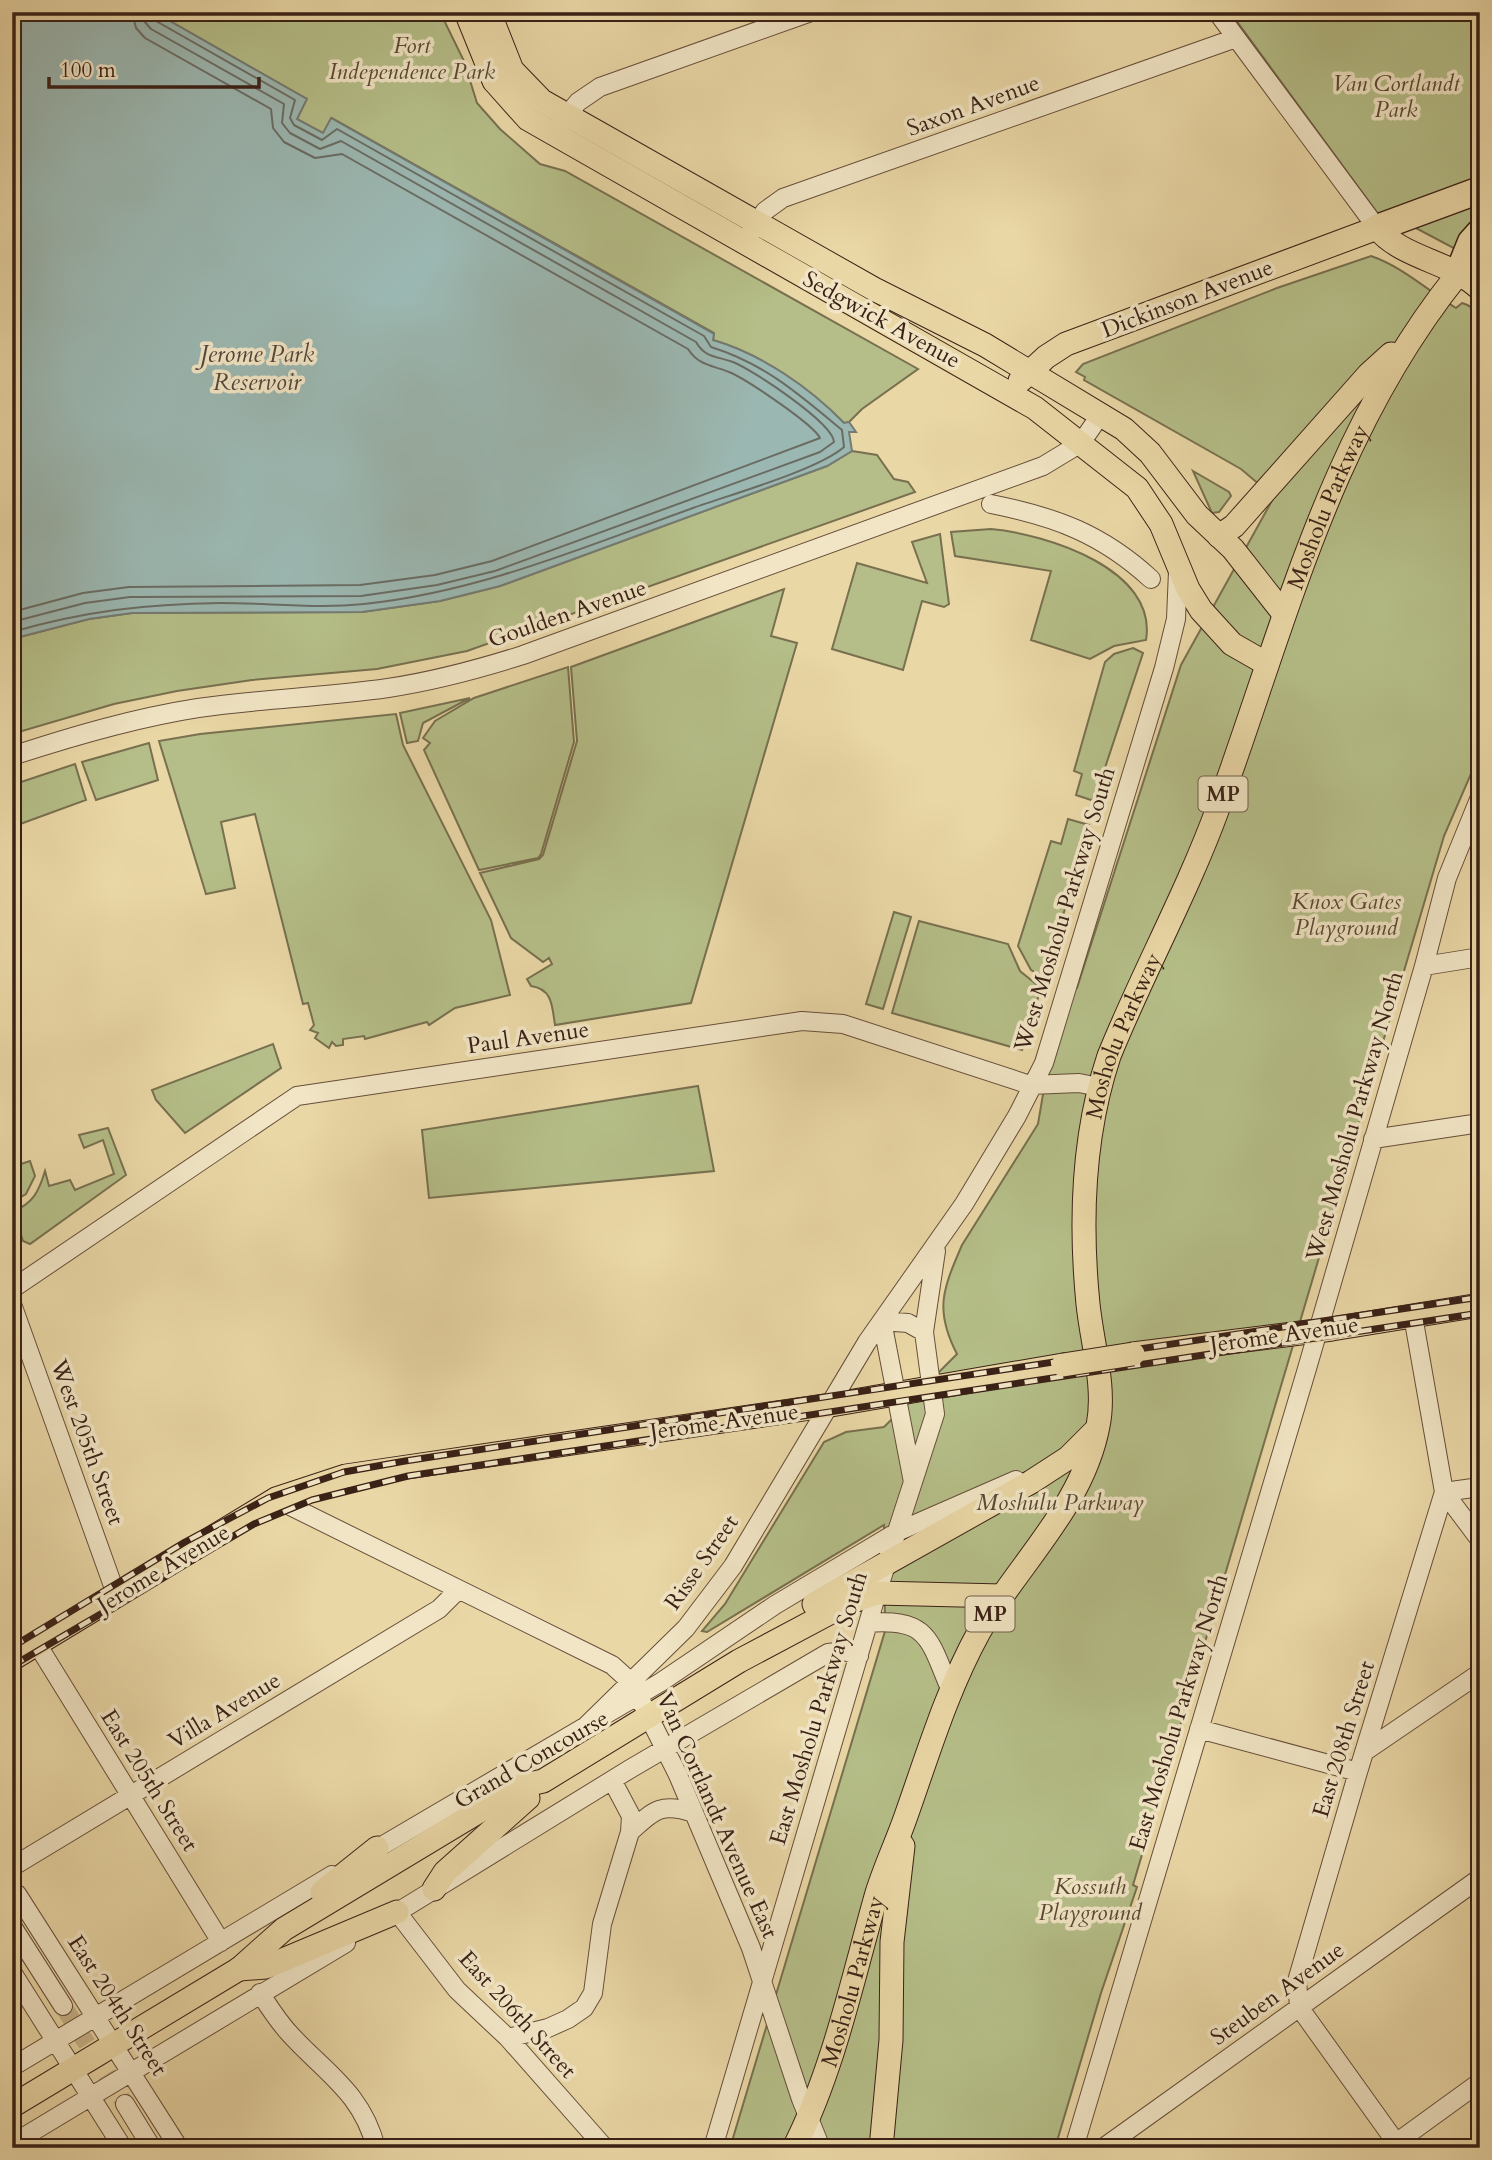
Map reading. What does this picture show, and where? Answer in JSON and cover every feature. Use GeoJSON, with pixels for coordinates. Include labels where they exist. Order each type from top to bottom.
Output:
{"type":"FeatureCollection","features":[{"type":"Feature","properties":{"kind":"highway"},"geometry":{"type":"LineString","coordinates":[[1377,228],[1480,190]]}},
{"type":"Feature","properties":{"kind":"highway","name":"Mosholu Parkway"},"geometry":{"type":"LineString","coordinates":[[1469,268],[1471,242],[1480,232]]}},
{"type":"Feature","properties":{"kind":"main road","name":"Sedgwick Avenue"},"geometry":{"type":"LineString","coordinates":[[466,12],[483,60],[500,90],[521,114],[559,124],[751,232],[1010,391],[1129,480],[1145,498],[1166,534],[1194,600],[1232,644],[1267,664]]}},
{"type":"Feature","properties":{"kind":"main road","name":"Sedgwick Avenue"},"geometry":{"type":"LineString","coordinates":[[489,12],[507,60],[519,79],[542,101],[559,124]]}},
{"type":"Feature","properties":{"kind":"main road"},"geometry":{"type":"LineString","coordinates":[[1377,228],[1394,244],[1469,268],[1480,289]]}},
{"type":"Feature","properties":{"kind":"main road","name":"Dickinson Avenue"},"geometry":{"type":"LineString","coordinates":[[1010,391],[1066,344],[1377,228]]}},
{"type":"Feature","properties":{"kind":"main road","name":"Sedgwick Avenue"},"geometry":{"type":"LineString","coordinates":[[751,232],[1030,372],[1101,414],[1141,444],[1198,515],[1244,562],[1284,614]]}},
{"type":"Feature","properties":{"kind":"main road","name":"Mosholu Parkway"},"geometry":{"type":"LineString","coordinates":[[794,2148],[851,1993],[878,1892],[951,1691],[978,1634],[1076,1486],[1098,1427],[1100,1397],[1087,1293],[1085,1227],[1090,1139],[1099,1087],[1121,1026],[1212,823],[1326,498],[1379,391],[1409,338],[1469,268]]}},
{"type":"Feature","properties":{"kind":"main road"},"geometry":{"type":"LineString","coordinates":[[1219,536],[1242,517],[1369,374],[1409,338]]}},
{"type":"Feature","properties":{"kind":"main road","name":"Jerome Avenue"},"geometry":{"type":"LineString","coordinates":[[12,1660],[276,1499],[346,1476],[831,1405],[1133,1354],[1316,1331],[1480,1305]]}},
{"type":"Feature","properties":{"kind":"main road","name":"Grand Concourse"},"geometry":{"type":"LineString","coordinates":[[739,1661],[767,1633],[888,1560],[1056,1467],[1076,1451],[1098,1427]]}},
{"type":"Feature","properties":{"kind":"main road","name":"Grand Concourse"},"geometry":{"type":"LineString","coordinates":[[12,2106],[239,1969],[264,1959],[739,1661],[848,1602],[877,1593],[1002,1596]]}},
{"type":"Feature","properties":{"kind":"main road","name":"Grand Concourse"},"geometry":{"type":"LineString","coordinates":[[239,1969],[284,1929],[521,1786],[535,1790]]}},
{"type":"Feature","properties":{"kind":"main road"},"geometry":{"type":"LineString","coordinates":[[435,1889],[445,1872],[535,1790]]}},
{"type":"Feature","properties":{"kind":"main road","name":"Mosholu Parkway"},"geometry":{"type":"LineString","coordinates":[[881,2148],[890,2052],[892,1942],[907,1815]]}},
{"type":"Feature","properties":{"kind":"main road"},"geometry":{"type":"LineString","coordinates":[[284,1929],[316,1897],[377,1848]]}},
{"type":"Feature","properties":{"kind":"main road"},"geometry":{"type":"LineString","coordinates":[[239,1969],[266,1967],[397,1912]]}},
{"type":"Feature","properties":{"kind":"street"},"geometry":{"type":"LineString","coordinates":[[559,124],[600,87],[811,12]]}},
{"type":"Feature","properties":{"kind":"street"},"geometry":{"type":"LineString","coordinates":[[1217,12],[1377,228]]}},
{"type":"Feature","properties":{"kind":"street","name":"Saxon Avenue"},"geometry":{"type":"LineString","coordinates":[[751,232],[765,211],[783,198],[1236,37]]}},
{"type":"Feature","properties":{"kind":"street","name":"Goulden Avenue"},"geometry":{"type":"LineString","coordinates":[[12,756],[88,733],[174,712],[389,688],[492,665],[1034,470],[1081,443],[1101,414]]}},
{"type":"Feature","properties":{"kind":"street"},"geometry":{"type":"LineString","coordinates":[[991,504],[1042,514],[1077,528],[1106,544],[1151,579]]}},
{"type":"Feature","properties":{"kind":"street","name":"West Mosholu Parkway South"},"geometry":{"type":"LineString","coordinates":[[831,1405],[882,1321],[937,1244],[1017,1116],[1030,1085],[1044,1063],[1164,668],[1176,620],[1179,566]]}},
{"type":"Feature","properties":{"kind":"street","name":"West Mosholu Parkway North"},"geometry":{"type":"LineString","coordinates":[[1316,1331],[1424,966],[1447,878],[1480,797]]}},
{"type":"Feature","properties":{"kind":"street"},"geometry":{"type":"LineString","coordinates":[[1424,966],[1480,957]]}},
{"type":"Feature","properties":{"kind":"street","name":"Paul Avenue"},"geometry":{"type":"LineString","coordinates":[[12,1289],[297,1096],[802,1021],[843,1024],[1030,1085],[1079,1083],[1099,1087]]}},
{"type":"Feature","properties":{"kind":"street"},"geometry":{"type":"LineString","coordinates":[[1373,1139],[1480,1123]]}},
{"type":"Feature","properties":{"kind":"street","name":"West Mosholu Parkway South"},"geometry":{"type":"LineString","coordinates":[[933,1388],[924,1332],[937,1244]]}},
{"type":"Feature","properties":{"kind":"street","name":"West 205th Street"},"geometry":{"type":"LineString","coordinates":[[12,1304],[117,1597]]}},
{"type":"Feature","properties":{"kind":"street","name":"East 208th Street"},"geometry":{"type":"LineString","coordinates":[[1299,2007],[1297,1982],[1357,1772],[1444,1492],[1413,1316]]}},
{"type":"Feature","properties":{"kind":"street"},"geometry":{"type":"LineString","coordinates":[[914,1485],[882,1321],[908,1323],[924,1332]]}},
{"type":"Feature","properties":{"kind":"street","name":"East Mosholu Parkway North"},"geometry":{"type":"LineString","coordinates":[[1074,2148],[1316,1331]]}},
{"type":"Feature","properties":{"kind":"street","name":"East Mosholu Parkway South"},"geometry":{"type":"LineString","coordinates":[[713,2148],[877,1593],[935,1414],[933,1388]]}},
{"type":"Feature","properties":{"kind":"street","name":"Risse Street"},"geometry":{"type":"LineString","coordinates":[[585,1727],[635,1689],[686,1628],[733,1566],[831,1405]]}},
{"type":"Feature","properties":{"kind":"street","name":"Grand Concourse"},"geometry":{"type":"LineString","coordinates":[[635,1689],[897,1532],[1028,1475],[1056,1467]]}},
{"type":"Feature","properties":{"kind":"street"},"geometry":{"type":"LineString","coordinates":[[1480,1487],[1444,1492],[1480,1540]]}},
{"type":"Feature","properties":{"kind":"street","name":"Van Cortlandt Avenue East"},"geometry":{"type":"LineString","coordinates":[[276,1499],[612,1665],[635,1689],[694,1813],[751,1948],[807,2116],[821,2148]]}},
{"type":"Feature","properties":{"kind":"street","name":"Villa Avenue"},"geometry":{"type":"LineString","coordinates":[[12,1867],[439,1609],[458,1590]]}},
{"type":"Feature","properties":{"kind":"street"},"geometry":{"type":"LineString","coordinates":[[868,1623],[901,1621],[919,1630],[930,1645],[951,1691]]}},
{"type":"Feature","properties":{"kind":"street","name":"East 205th Street"},"geometry":{"type":"LineString","coordinates":[[37,1644],[221,1942]]}},
{"type":"Feature","properties":{"kind":"street"},"geometry":{"type":"LineString","coordinates":[[12,2144],[612,1780],[828,1653],[845,1651],[859,1656]]}},
{"type":"Feature","properties":{"kind":"street"},"geometry":{"type":"LineString","coordinates":[[1364,1752],[1480,1673]]}},
{"type":"Feature","properties":{"kind":"street","name":"Grand Concourse"},"geometry":{"type":"LineString","coordinates":[[12,2067],[585,1727]]}},
{"type":"Feature","properties":{"kind":"street"},"geometry":{"type":"LineString","coordinates":[[1199,1729],[1357,1772]]}},
{"type":"Feature","properties":{"kind":"street"},"geometry":{"type":"LineString","coordinates":[[508,2038],[548,2028],[568,2019],[584,2008],[589,2000],[597,1973],[608,1900],[630,1832],[631,1815],[612,1780]]}},
{"type":"Feature","properties":{"kind":"street"},"geometry":{"type":"LineString","coordinates":[[630,1832],[661,1808],[674,1806],[694,1813]]}},
{"type":"Feature","properties":{"kind":"street","name":"Steuben Avenue"},"geometry":{"type":"LineString","coordinates":[[1103,2148],[1480,1878]]}},
{"type":"Feature","properties":{"kind":"street","name":"East 204th Street"},"geometry":{"type":"LineString","coordinates":[[12,1892],[18,1894],[179,2148]]}},
{"type":"Feature","properties":{"kind":"street","name":"East 206th Street"},"geometry":{"type":"LineString","coordinates":[[397,1912],[457,1990],[508,2038],[605,2148]]}},
{"type":"Feature","properties":{"kind":"street","name":"East 204th Street"},"geometry":{"type":"LineString","coordinates":[[12,1926],[63,2006]]}},
{"type":"Feature","properties":{"kind":"street"},"geometry":{"type":"LineString","coordinates":[[12,1972],[122,2148]]}},
{"type":"Feature","properties":{"kind":"street"},"geometry":{"type":"LineString","coordinates":[[260,1993],[289,2032],[331,2070],[351,2094],[376,2148]]}},
{"type":"Feature","properties":{"kind":"street"},"geometry":{"type":"LineString","coordinates":[[1299,2007],[1395,2146],[1480,2082]]}},
{"type":"Feature","properties":{"kind":"street"},"geometry":{"type":"LineString","coordinates":[[125,2104],[152,2148]]}},
{"type":"Feature","properties":{"kind":"green space","name":"Fort Independence Park"},"geometry":{"type":"Polygon","coordinates":[[[154,12],[440,12],[464,61],[477,103],[500,129],[540,164],[565,171],[918,369],[862,409],[849,422],[844,423],[816,397],[783,373],[749,354],[713,340],[714,333],[332,118],[323,134],[297,119],[306,99],[154,12]]]}},
{"type":"Feature","properties":{"kind":"green space","name":"Van Cortlandt Park"},"geometry":{"type":"Polygon","coordinates":[[[1230,12],[1480,12],[1480,262],[1414,227],[1381,218],[1230,12]]]}},
{"type":"Feature","properties":{"kind":"green space","name":"Moshulu Parkway"},"geometry":{"type":"Polygon","coordinates":[[[1371,256],[1404,273],[1456,308],[1462,303],[1469,306],[1480,322],[1480,753],[1444,836],[1133,1885],[1137,1887],[1101,1993],[1055,2148],[730,2148],[885,1631],[884,1525],[707,1632],[702,1631],[725,1604],[824,1442],[846,1432],[884,1427],[957,1354],[945,1325],[943,1312],[950,1274],[962,1245],[1038,1124],[1049,1059],[1069,994],[1077,988],[1181,665],[1274,497],[1241,469],[1084,380],[1085,377],[1076,372],[1083,364],[1277,288],[1371,256]]]}},
{"type":"Feature","properties":{"kind":"green space"},"geometry":{"type":"Polygon","coordinates":[[[852,451],[877,455],[894,479],[908,482],[915,492],[467,651],[377,669],[252,680],[177,691],[114,704],[12,734],[12,639],[89,619],[132,613],[362,612],[440,601],[500,586],[827,466],[852,451]]]}},
{"type":"Feature","properties":{"kind":"green space"},"geometry":{"type":"Polygon","coordinates":[[[1193,471],[1229,492],[1231,496],[1219,512],[1212,513],[1193,471]]]}},
{"type":"Feature","properties":{"kind":"green space"},"geometry":{"type":"Polygon","coordinates":[[[991,529],[1040,538],[1094,560],[1117,575],[1135,593],[1145,615],[1146,640],[1114,646],[1090,659],[1031,640],[1051,571],[955,556],[951,532],[991,529]]]}},
{"type":"Feature","properties":{"kind":"green space"},"geometry":{"type":"Polygon","coordinates":[[[940,534],[949,604],[944,607],[922,601],[903,670],[832,649],[857,563],[927,583],[912,542],[940,534]]]}},
{"type":"Feature","properties":{"kind":"green space"},"geometry":{"type":"Polygon","coordinates":[[[784,589],[771,636],[797,643],[691,1003],[555,1025],[547,995],[531,986],[527,979],[552,964],[549,958],[543,962],[511,938],[480,873],[539,859],[543,855],[577,741],[571,667],[784,589]]]}},
{"type":"Feature","properties":{"kind":"green space"},"geometry":{"type":"Polygon","coordinates":[[[1133,648],[1143,653],[1094,801],[1076,795],[1082,774],[1074,771],[1105,662],[1114,654],[1133,648]]]}},
{"type":"Feature","properties":{"kind":"green space"},"geometry":{"type":"Polygon","coordinates":[[[568,667],[574,742],[541,854],[538,858],[479,870],[424,750],[430,743],[423,738],[435,721],[474,698],[568,667]]]}},
{"type":"Feature","properties":{"kind":"green space"},"geometry":{"type":"Polygon","coordinates":[[[470,698],[423,723],[418,741],[407,743],[400,713],[470,698]]]}},
{"type":"Feature","properties":{"kind":"green space"},"geometry":{"type":"Polygon","coordinates":[[[396,714],[403,745],[491,920],[510,995],[455,1008],[429,1025],[427,1022],[365,1039],[364,1036],[343,1039],[343,1045],[336,1046],[332,1042],[329,1048],[315,1038],[318,1033],[310,1030],[314,1025],[308,1003],[303,1004],[255,814],[221,822],[235,888],[206,894],[159,741],[200,734],[396,714]]]}},
{"type":"Feature","properties":{"kind":"green space"},"geometry":{"type":"Polygon","coordinates":[[[149,743],[158,780],[96,800],[82,762],[149,743]]]}},
{"type":"Feature","properties":{"kind":"green space"},"geometry":{"type":"Polygon","coordinates":[[[75,764],[86,800],[12,827],[12,785],[75,764]]]}},
{"type":"Feature","properties":{"kind":"green space"},"geometry":{"type":"Polygon","coordinates":[[[1068,819],[1089,825],[1045,978],[1031,970],[1018,946],[1051,841],[1061,844],[1068,819]]]}},
{"type":"Feature","properties":{"kind":"green space"},"geometry":{"type":"Polygon","coordinates":[[[894,912],[911,917],[883,1009],[866,1004],[894,912]]]}},
{"type":"Feature","properties":{"kind":"green space"},"geometry":{"type":"Polygon","coordinates":[[[919,921],[1008,944],[1020,971],[1041,988],[1022,1050],[892,1013],[919,921]]]}},
{"type":"Feature","properties":{"kind":"green space"},"geometry":{"type":"Polygon","coordinates":[[[273,1044],[281,1068],[185,1133],[156,1100],[152,1090],[273,1044]]]}},
{"type":"Feature","properties":{"kind":"green space"},"geometry":{"type":"Polygon","coordinates":[[[698,1086],[714,1171],[429,1198],[422,1130],[698,1086]]]}},
{"type":"Feature","properties":{"kind":"green space"},"geometry":{"type":"Polygon","coordinates":[[[108,1128],[126,1175],[30,1244],[23,1241],[13,1211],[26,1205],[34,1196],[45,1171],[49,1186],[70,1180],[75,1190],[114,1174],[103,1140],[84,1148],[79,1135],[108,1128]]]}},
{"type":"Feature","properties":{"kind":"green space"},"geometry":{"type":"Polygon","coordinates":[[[12,1149],[18,1165],[30,1161],[35,1176],[26,1194],[12,1202],[12,1149]]]}},
{"type":"Feature","properties":{"kind":"water","name":"Jerome Park Reservoir"},"geometry":{"type":"Polygon","coordinates":[[[12,12],[154,12],[307,99],[297,119],[323,133],[331,118],[714,334],[713,340],[749,354],[783,373],[816,397],[844,423],[849,422],[856,432],[849,432],[852,451],[827,466],[500,586],[440,601],[362,612],[132,613],[89,619],[12,639],[12,12]]]}},
{"type":"Feature","properties":{"kind":"tunnel"},"geometry":{"type":"LineString","coordinates":[[63,2006],[125,2104]]}},
{"type":"Feature","properties":{"kind":"railway"},"geometry":{"type":"LineString","coordinates":[[12,1647],[185,1542],[268,1498],[344,1472],[1480,1297]]}},
{"type":"Feature","properties":{"kind":"railway"},"geometry":{"type":"LineString","coordinates":[[12,1666],[254,1524],[312,1500],[408,1476],[1480,1313]]}},
{"type":"Feature","properties":{"kind":"park label","name":"Knox Gates Playground"},"geometry":{"type":"Point","coordinates":[1346,914]}},
{"type":"Feature","properties":{"kind":"park label","name":"Kossuth Playground"},"geometry":{"type":"Point","coordinates":[1090,1899]}}]}
